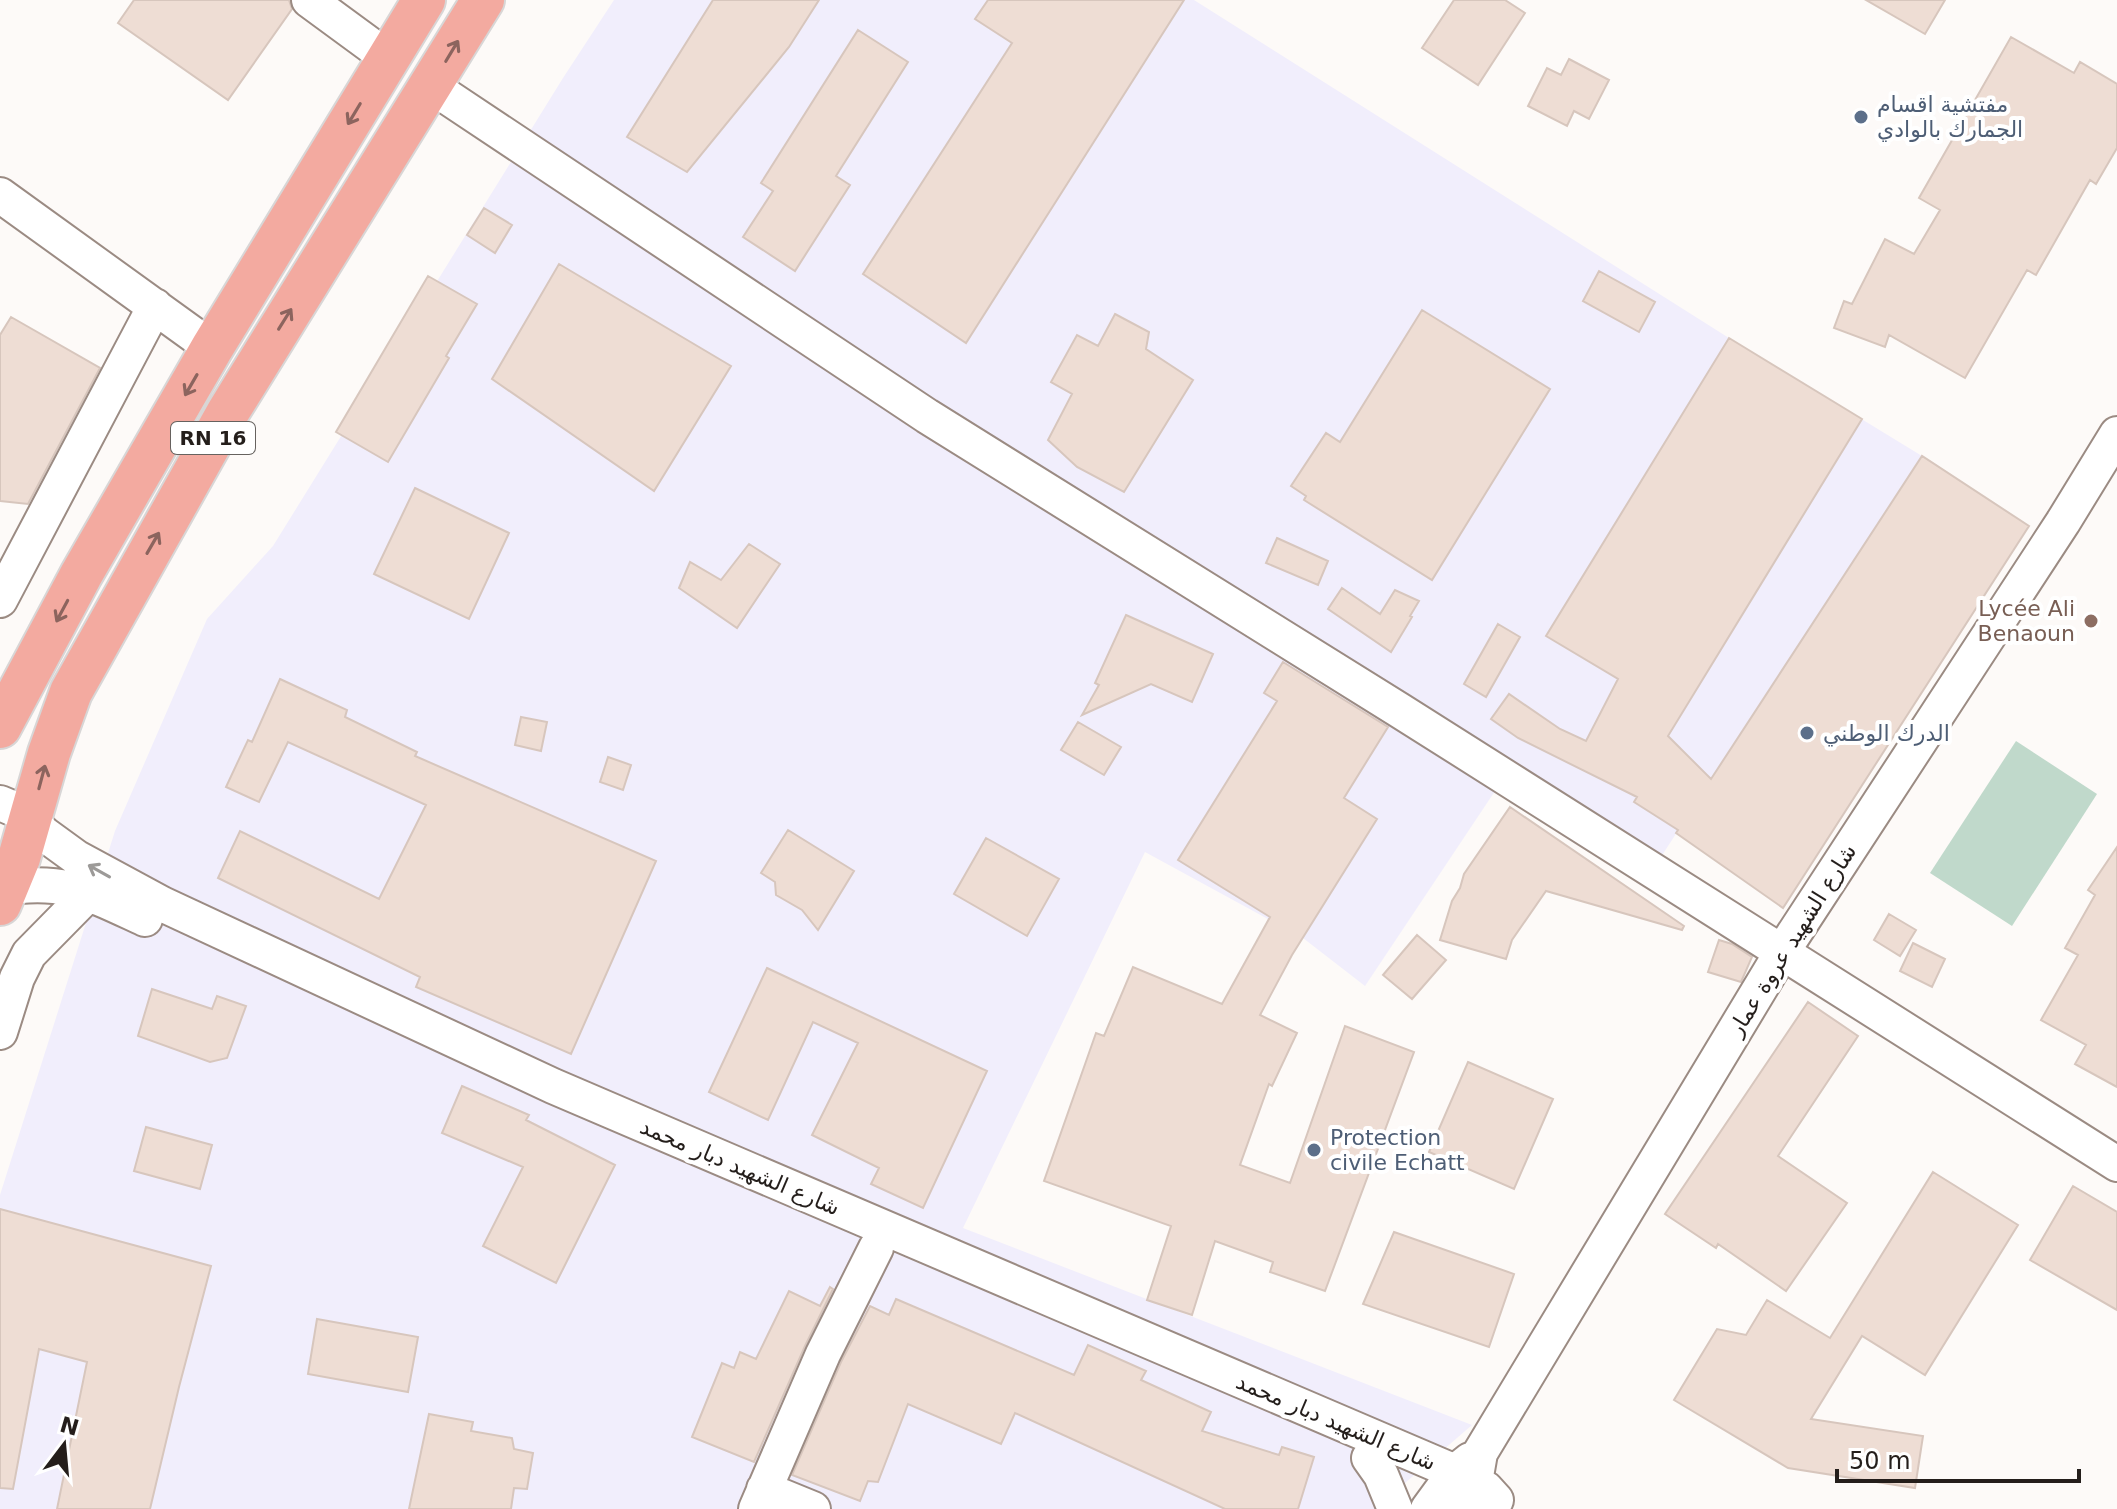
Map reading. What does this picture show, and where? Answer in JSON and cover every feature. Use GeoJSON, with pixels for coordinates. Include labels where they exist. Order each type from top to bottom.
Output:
{"type":"FeatureCollection","features":[{"type":"Feature","properties":{"kind":"main road","name":"RN 16"},"geometry":{"type":"LineString","coordinates":[[0,727],[81,575],[212,348],[424,0]]}},
{"type":"Feature","properties":{"kind":"main road","name":"RN 16"},"geometry":{"type":"LineString","coordinates":[[3,893],[16,812],[49,753],[71,692],[114,612],[228,412],[483,0]]}},
{"type":"Feature","properties":{"kind":"street"},"geometry":{"type":"LineString","coordinates":[[309,0],[388,58]]}},
{"type":"Feature","properties":{"kind":"street"},"geometry":{"type":"LineString","coordinates":[[431,86],[927,416],[2117,1164]]}},
{"type":"Feature","properties":{"kind":"street"},"geometry":{"type":"LineString","coordinates":[[0,195],[212,348]]}},
{"type":"Feature","properties":{"kind":"street"},"geometry":{"type":"LineString","coordinates":[[0,600],[155,306]]}},
{"type":"Feature","properties":{"kind":"street","name":"شارع الشهيد عروة عمار"},"geometry":{"type":"LineString","coordinates":[[1470,1491],[1782,952],[2063,522],[2117,434]]}},
{"type":"Feature","properties":{"kind":"street","name":"شارع الشهيد دبار محمد"},"geometry":{"type":"LineString","coordinates":[[16,812],[96,869],[373,1027],[876,1248],[1369,1458],[1470,1491]]}},
{"type":"Feature","properties":{"kind":"street","name":"شارع الشهيد دبار محمد"},"geometry":{"type":"LineString","coordinates":[[3,893],[50,884],[89,893],[246,956],[553,1086],[1470,1491]]}},
{"type":"Feature","properties":{"kind":"street"},"geometry":{"type":"LineString","coordinates":[[0,1032],[17,978],[29,954],[89,893]]}},
{"type":"Feature","properties":{"kind":"street"},"geometry":{"type":"LineString","coordinates":[[813,1509],[760,1499],[823,1354],[876,1248]]}},
{"type":"Feature","properties":{"kind":"street"},"geometry":{"type":"LineString","coordinates":[[1369,1458],[1381,1475],[1395,1509]]}},
{"type":"Feature","properties":{"kind":"shaded area"},"geometry":{"type":"Polygon","coordinates":[[[614,0],[1194,0],[1729,338],[1922,456],[1642,886],[1497,788],[1365,986],[1303,938],[1145,852],[963,1228],[1472,1425],[1375,1509],[0,1509],[0,1195],[115,831],[207,619],[273,546],[614,0]]]}},
{"type":"Feature","properties":{"kind":"green space"},"geometry":{"type":"Polygon","coordinates":[[[2016,741],[2097,794],[2012,926],[1930,873],[2016,741]]]}},
{"type":"Feature","properties":{"kind":"building"},"geometry":{"type":"Polygon","coordinates":[[[134,0],[289,0],[292,9],[228,100],[118,23],[134,0]]]}},
{"type":"Feature","properties":{"kind":"building"},"geometry":{"type":"Polygon","coordinates":[[[713,0],[819,0],[789,47],[687,172],[627,137],[713,0]]]}},
{"type":"Feature","properties":{"kind":"building"},"geometry":{"type":"Polygon","coordinates":[[[988,0],[1184,0],[966,343],[863,274],[1012,43],[975,19],[988,0]]]}},
{"type":"Feature","properties":{"kind":"building"},"geometry":{"type":"Polygon","coordinates":[[[1454,0],[1505,0],[1525,13],[1478,85],[1422,48],[1454,0]]]}},
{"type":"Feature","properties":{"kind":"building"},"geometry":{"type":"Polygon","coordinates":[[[1866,0],[1945,0],[1925,34],[1866,0]]]}},
{"type":"Feature","properties":{"kind":"building"},"geometry":{"type":"Polygon","coordinates":[[[858,30],[908,62],[836,176],[850,185],[795,271],[743,237],[773,191],[761,183],[858,30]]]}},
{"type":"Feature","properties":{"kind":"building"},"geometry":{"type":"Polygon","coordinates":[[[2011,37],[2074,73],[2080,62],[2117,84],[2117,148],[2096,184],[2090,180],[2036,275],[2027,270],[1965,378],[1889,335],[1885,347],[1834,328],[1844,301],[1852,304],[1885,239],[1914,254],[1940,210],[1919,198],[2011,37]]]}},
{"type":"Feature","properties":{"kind":"building"},"geometry":{"type":"Polygon","coordinates":[[[1569,59],[1609,80],[1589,119],[1574,111],[1567,126],[1528,106],[1547,68],[1561,75],[1569,59]]]}},
{"type":"Feature","properties":{"kind":"building"},"geometry":{"type":"Polygon","coordinates":[[[484,208],[512,225],[495,253],[467,235],[484,208]]]}},
{"type":"Feature","properties":{"kind":"building"},"geometry":{"type":"Polygon","coordinates":[[[559,264],[731,366],[654,491],[492,379],[559,264]]]}},
{"type":"Feature","properties":{"kind":"building"},"geometry":{"type":"Polygon","coordinates":[[[1599,271],[1655,302],[1639,332],[1583,301],[1599,271]]]}},
{"type":"Feature","properties":{"kind":"building"},"geometry":{"type":"Polygon","coordinates":[[[428,276],[477,304],[388,462],[336,432],[428,276]]]}},
{"type":"Feature","properties":{"kind":"building"},"geometry":{"type":"Polygon","coordinates":[[[1422,310],[1550,389],[1432,580],[1304,500],[1306,496],[1291,486],[1326,433],[1340,442],[1422,310]]]}},
{"type":"Feature","properties":{"kind":"building"},"geometry":{"type":"Polygon","coordinates":[[[1115,314],[1149,332],[1146,349],[1193,380],[1124,492],[1077,467],[1048,440],[1072,394],[1051,382],[1077,335],[1098,346],[1115,314]]]}},
{"type":"Feature","properties":{"kind":"building"},"geometry":{"type":"Polygon","coordinates":[[[11,317],[100,368],[28,504],[0,501],[0,335],[11,317]]]}},
{"type":"Feature","properties":{"kind":"building"},"geometry":{"type":"Polygon","coordinates":[[[1729,338],[1862,419],[1668,736],[1711,779],[1922,456],[2029,526],[1783,908],[1676,833],[1678,830],[1634,802],[1637,797],[1518,738],[1491,719],[1509,694],[1560,729],[1586,741],[1618,679],[1546,636],[1729,338]]]}},
{"type":"Feature","properties":{"kind":"building"},"geometry":{"type":"Polygon","coordinates":[[[415,488],[509,533],[469,619],[374,574],[415,488]]]}},
{"type":"Feature","properties":{"kind":"building"},"geometry":{"type":"Polygon","coordinates":[[[1277,538],[1328,561],[1318,585],[1266,563],[1277,538]]]}},
{"type":"Feature","properties":{"kind":"building"},"geometry":{"type":"Polygon","coordinates":[[[749,544],[780,564],[737,628],[679,588],[690,562],[721,580],[749,544]]]}},
{"type":"Feature","properties":{"kind":"building"},"geometry":{"type":"Polygon","coordinates":[[[1342,588],[1380,614],[1395,590],[1419,601],[1391,652],[1328,609],[1342,588]]]}},
{"type":"Feature","properties":{"kind":"building"},"geometry":{"type":"Polygon","coordinates":[[[1126,615],[1213,654],[1192,702],[1151,684],[1082,715],[1099,685],[1095,683],[1126,615]]]}},
{"type":"Feature","properties":{"kind":"building"},"geometry":{"type":"Polygon","coordinates":[[[1498,624],[1520,637],[1486,697],[1464,684],[1498,624]]]}},
{"type":"Feature","properties":{"kind":"building"},"geometry":{"type":"Polygon","coordinates":[[[1283,662],[1388,727],[1344,798],[1377,819],[1292,955],[1260,1015],[1297,1033],[1272,1086],[1269,1084],[1240,1165],[1290,1183],[1345,1026],[1414,1052],[1325,1291],[1270,1272],[1273,1262],[1215,1241],[1192,1315],[1147,1300],[1171,1226],[1044,1181],[1096,1033],[1104,1036],[1133,967],[1222,1004],[1270,917],[1178,860],[1277,701],[1264,693],[1283,662]]]}},
{"type":"Feature","properties":{"kind":"building"},"geometry":{"type":"Polygon","coordinates":[[[280,679],[347,710],[345,717],[417,752],[415,756],[656,861],[571,1054],[416,987],[420,977],[218,878],[240,831],[379,899],[426,805],[288,742],[259,802],[226,787],[248,740],[252,742],[280,679]]]}},
{"type":"Feature","properties":{"kind":"building"},"geometry":{"type":"Polygon","coordinates":[[[521,717],[547,722],[541,751],[515,745],[521,717]]]}},
{"type":"Feature","properties":{"kind":"building"},"geometry":{"type":"Polygon","coordinates":[[[1078,722],[1121,747],[1104,775],[1061,750],[1078,722]]]}},
{"type":"Feature","properties":{"kind":"building"},"geometry":{"type":"Polygon","coordinates":[[[608,757],[631,765],[623,790],[600,782],[608,757]]]}},
{"type":"Feature","properties":{"kind":"building"},"geometry":{"type":"Polygon","coordinates":[[[1510,807],[1684,926],[1682,930],[1546,891],[1512,940],[1506,959],[1440,940],[1464,874],[1510,807]]]}},
{"type":"Feature","properties":{"kind":"building"},"geometry":{"type":"Polygon","coordinates":[[[788,830],[854,871],[818,930],[802,910],[776,895],[775,882],[761,873],[788,830]]]}},
{"type":"Feature","properties":{"kind":"building"},"geometry":{"type":"Polygon","coordinates":[[[986,838],[1059,879],[1027,936],[954,894],[986,838]]]}},
{"type":"Feature","properties":{"kind":"building"},"geometry":{"type":"Polygon","coordinates":[[[2117,847],[2117,1087],[2075,1064],[2086,1045],[2041,1020],[2078,955],[2065,948],[2095,895],[2088,890],[2117,847]]]}},
{"type":"Feature","properties":{"kind":"building"},"geometry":{"type":"Polygon","coordinates":[[[1889,914],[1916,930],[1900,956],[1874,940],[1889,914]]]}},
{"type":"Feature","properties":{"kind":"building"},"geometry":{"type":"Polygon","coordinates":[[[1417,935],[1446,960],[1412,999],[1383,975],[1417,935]]]}},
{"type":"Feature","properties":{"kind":"building"},"geometry":{"type":"Polygon","coordinates":[[[1719,940],[1752,957],[1741,982],[1708,972],[1719,940]]]}},
{"type":"Feature","properties":{"kind":"building"},"geometry":{"type":"Polygon","coordinates":[[[1913,943],[1945,959],[1932,987],[1900,971],[1913,943]]]}},
{"type":"Feature","properties":{"kind":"building"},"geometry":{"type":"Polygon","coordinates":[[[767,968],[987,1071],[923,1208],[871,1184],[879,1168],[812,1135],[858,1043],[813,1022],[768,1120],[709,1092],[767,968]]]}},
{"type":"Feature","properties":{"kind":"building"},"geometry":{"type":"Polygon","coordinates":[[[152,989],[212,1009],[217,996],[246,1006],[227,1058],[210,1062],[138,1036],[152,989]]]}},
{"type":"Feature","properties":{"kind":"building"},"geometry":{"type":"Polygon","coordinates":[[[1808,1002],[1858,1036],[1778,1156],[1847,1203],[1786,1291],[1718,1244],[1716,1248],[1665,1214],[1808,1002]]]}},
{"type":"Feature","properties":{"kind":"building"},"geometry":{"type":"Polygon","coordinates":[[[1468,1062],[1553,1099],[1514,1189],[1429,1152],[1468,1062]]]}},
{"type":"Feature","properties":{"kind":"building"},"geometry":{"type":"Polygon","coordinates":[[[462,1086],[529,1115],[526,1120],[615,1165],[556,1283],[483,1246],[523,1167],[442,1133],[462,1086]]]}},
{"type":"Feature","properties":{"kind":"building"},"geometry":{"type":"Polygon","coordinates":[[[146,1127],[212,1145],[200,1189],[134,1171],[146,1127]]]}},
{"type":"Feature","properties":{"kind":"building"},"geometry":{"type":"Polygon","coordinates":[[[1933,1172],[2018,1225],[1925,1375],[1862,1336],[1811,1419],[1923,1436],[1915,1488],[1788,1468],[1674,1400],[1717,1329],[1746,1335],[1767,1300],[1830,1338],[1933,1172]]]}},
{"type":"Feature","properties":{"kind":"building"},"geometry":{"type":"Polygon","coordinates":[[[2073,1186],[2117,1212],[2117,1310],[2030,1260],[2073,1186]]]}},
{"type":"Feature","properties":{"kind":"building"},"geometry":{"type":"Polygon","coordinates":[[[0,1209],[211,1266],[150,1509],[57,1509],[87,1362],[39,1349],[13,1489],[0,1488],[0,1209]]]}},
{"type":"Feature","properties":{"kind":"building"},"geometry":{"type":"Polygon","coordinates":[[[1394,1232],[1514,1274],[1489,1347],[1363,1304],[1394,1232]]]}},
{"type":"Feature","properties":{"kind":"building"},"geometry":{"type":"Polygon","coordinates":[[[830,1287],[833,1289],[754,1462],[692,1437],[722,1363],[734,1368],[740,1352],[756,1359],[789,1291],[820,1306],[830,1287]]]}},
{"type":"Feature","properties":{"kind":"building"},"geometry":{"type":"Polygon","coordinates":[[[896,1299],[1074,1375],[1088,1345],[1146,1371],[1141,1380],[1211,1412],[1202,1431],[1279,1455],[1282,1447],[1314,1457],[1298,1509],[1225,1509],[1015,1413],[1001,1444],[908,1404],[878,1482],[868,1481],[860,1501],[792,1475],[841,1362],[870,1306],[889,1315],[896,1299]]]}},
{"type":"Feature","properties":{"kind":"building"},"geometry":{"type":"Polygon","coordinates":[[[317,1319],[418,1337],[408,1392],[308,1374],[317,1319]]]}},
{"type":"Feature","properties":{"kind":"building"},"geometry":{"type":"Polygon","coordinates":[[[429,1414],[473,1422],[471,1431],[512,1438],[514,1449],[533,1453],[527,1489],[514,1488],[511,1509],[409,1509],[429,1414]]]}},
{"type":"Feature","properties":{"kind":"place","name":"مفتشية اقسام الجمارك بالوادي"},"geometry":{"type":"Point","coordinates":[1861,117]}},
{"type":"Feature","properties":{"kind":"place","name":"Lycée Ali Benaoun"},"geometry":{"type":"Point","coordinates":[2091,621]}},
{"type":"Feature","properties":{"kind":"place","name":"الدرك الوطني"},"geometry":{"type":"Point","coordinates":[1807,733]}},
{"type":"Feature","properties":{"kind":"place","name":"Protection civile Echatt"},"geometry":{"type":"Point","coordinates":[1314,1150]}}]}
